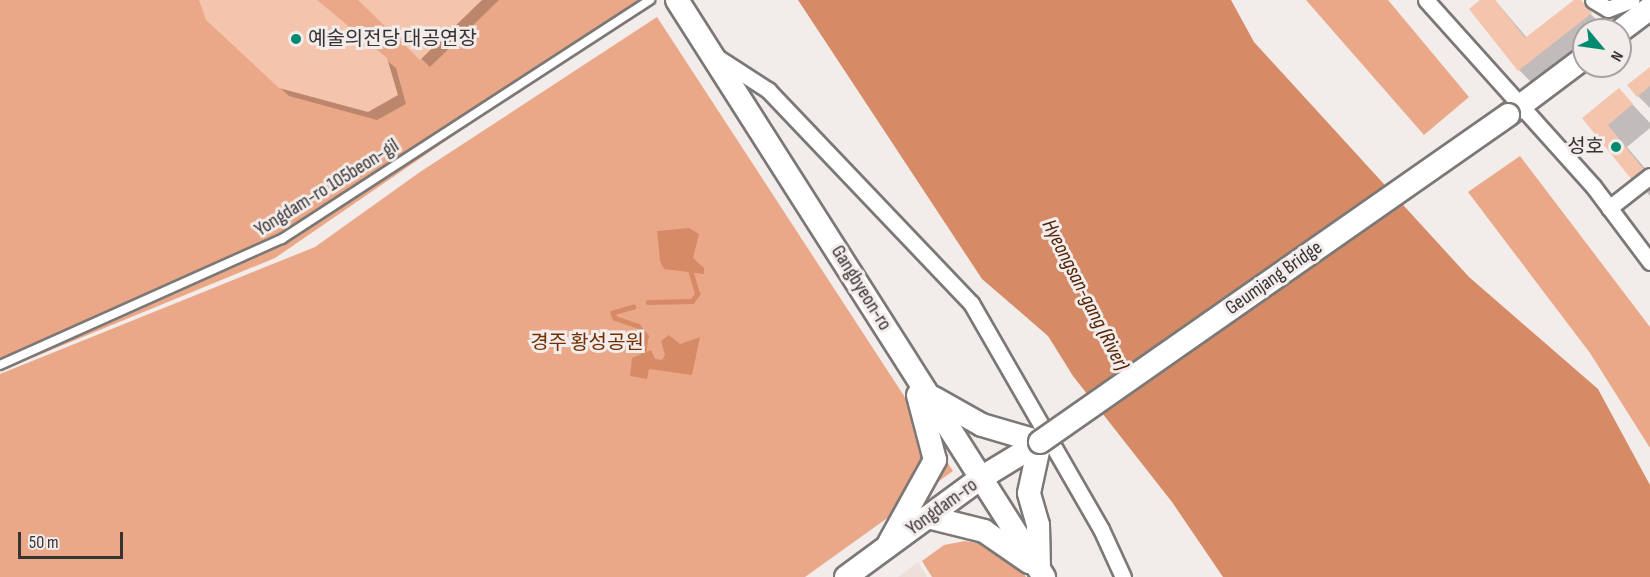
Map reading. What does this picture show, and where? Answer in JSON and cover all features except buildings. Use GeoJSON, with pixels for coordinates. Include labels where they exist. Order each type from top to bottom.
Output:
{"type":"FeatureCollection","features":[{"type":"Feature","properties":{"kind":"main road","name":"Gangbyeon-ro"},"geometry":{"type":"LineString","coordinates":[[677,0],[1041,573]]}},
{"type":"Feature","properties":{"kind":"main road"},"geometry":{"type":"LineString","coordinates":[[1632,22],[1650,8]]}},
{"type":"Feature","properties":{"kind":"main road"},"geometry":{"type":"LineString","coordinates":[[1514,111],[1572,67]]}},
{"type":"Feature","properties":{"kind":"main road","name":"Geumjang Bridge"},"geometry":{"type":"LineString","coordinates":[[1040,442],[1514,111]]}},
{"type":"Feature","properties":{"kind":"main road"},"geometry":{"type":"LineString","coordinates":[[887,547],[935,460],[925,414],[905,358]]}},
{"type":"Feature","properties":{"kind":"main road"},"geometry":{"type":"LineString","coordinates":[[927,393],[982,424],[1040,442],[1029,493],[1038,525],[1041,573]]}},
{"type":"Feature","properties":{"kind":"main road","name":"Yongdam-ro"},"geometry":{"type":"LineString","coordinates":[[846,577],[981,478],[1040,442]]}},
{"type":"Feature","properties":{"kind":"main road"},"geometry":{"type":"LineString","coordinates":[[928,517],[984,531],[1041,573]]}},
{"type":"Feature","properties":{"kind":"street"},"geometry":{"type":"LineString","coordinates":[[1426,0],[1514,111],[1609,208],[1650,262]]}},
{"type":"Feature","properties":{"kind":"street"},"geometry":{"type":"LineString","coordinates":[[1593,0],[1608,9],[1631,0]]}},
{"type":"Feature","properties":{"kind":"street"},"geometry":{"type":"LineString","coordinates":[[713,55],[768,90],[971,303],[1101,529],[1123,577]]}},
{"type":"Feature","properties":{"kind":"street"},"geometry":{"type":"LineString","coordinates":[[1609,208],[1650,176]]}},
{"type":"Feature","properties":{"kind":"lane","name":"Yongdam-ro 105beon-gil"},"geometry":{"type":"LineString","coordinates":[[0,364],[282,239],[651,0]]}},
{"type":"Feature","properties":{"kind":"shaded area"},"geometry":{"type":"Polygon","coordinates":[[[918,562],[927,577],[898,577],[918,562]]]}},
{"type":"Feature","properties":{"kind":"green space"},"geometry":{"type":"Polygon","coordinates":[[[0,0],[651,0],[275,258],[0,371],[0,0]]]}},
{"type":"Feature","properties":{"kind":"green space"},"geometry":{"type":"Polygon","coordinates":[[[1306,0],[1388,0],[1469,97],[1424,135],[1306,0]]]}},
{"type":"Feature","properties":{"kind":"green space","name":"경주 황성공원"},"geometry":{"type":"Polygon","coordinates":[[[657,17],[953,471],[805,577],[0,577],[0,374],[315,247],[420,172],[657,17]]]}},
{"type":"Feature","properties":{"kind":"green space"},"geometry":{"type":"Polygon","coordinates":[[[1520,156],[1650,327],[1650,448],[1590,353],[1468,192],[1520,156]]]}},
{"type":"Feature","properties":{"kind":"green space"},"geometry":{"type":"Polygon","coordinates":[[[965,541],[984,544],[1012,556],[1026,577],[932,577],[922,561],[944,545],[965,541]]]}},
{"type":"Feature","properties":{"kind":"water","name":"Hyeongsan-gang (River)"},"geometry":{"type":"Polygon","coordinates":[[[798,0],[1231,0],[1254,42],[1469,277],[1598,389],[1650,485],[1650,577],[1223,577],[1172,502],[1073,376],[1048,336],[982,279],[798,0]]]}},
{"type":"Feature","properties":{"kind":"water"},"geometry":{"type":"Polygon","coordinates":[[[689,228],[699,234],[693,258],[704,268],[704,274],[664,269],[660,261],[657,231],[689,228]]]}},
{"type":"Feature","properties":{"kind":"water"},"geometry":{"type":"Polygon","coordinates":[[[669,335],[680,344],[700,337],[692,375],[649,369],[647,379],[630,376],[632,358],[651,350],[655,359],[662,360],[665,355],[661,341],[669,335]]]}},
{"type":"Feature","properties":{"kind":"waterway"},"geometry":{"type":"LineString","coordinates":[[648,302],[692,301],[697,294],[691,273]]}},
{"type":"Feature","properties":{"kind":"waterway"},"geometry":{"type":"LineString","coordinates":[[634,307],[613,313],[615,318],[638,326],[646,336],[644,353]]}},
{"type":"Feature","properties":{"kind":"place","name":"예술의전당 대공연장"},"geometry":{"type":"Point","coordinates":[296,39]}},
{"type":"Feature","properties":{"kind":"place","name":"성호"},"geometry":{"type":"Point","coordinates":[1616,147]}}]}
